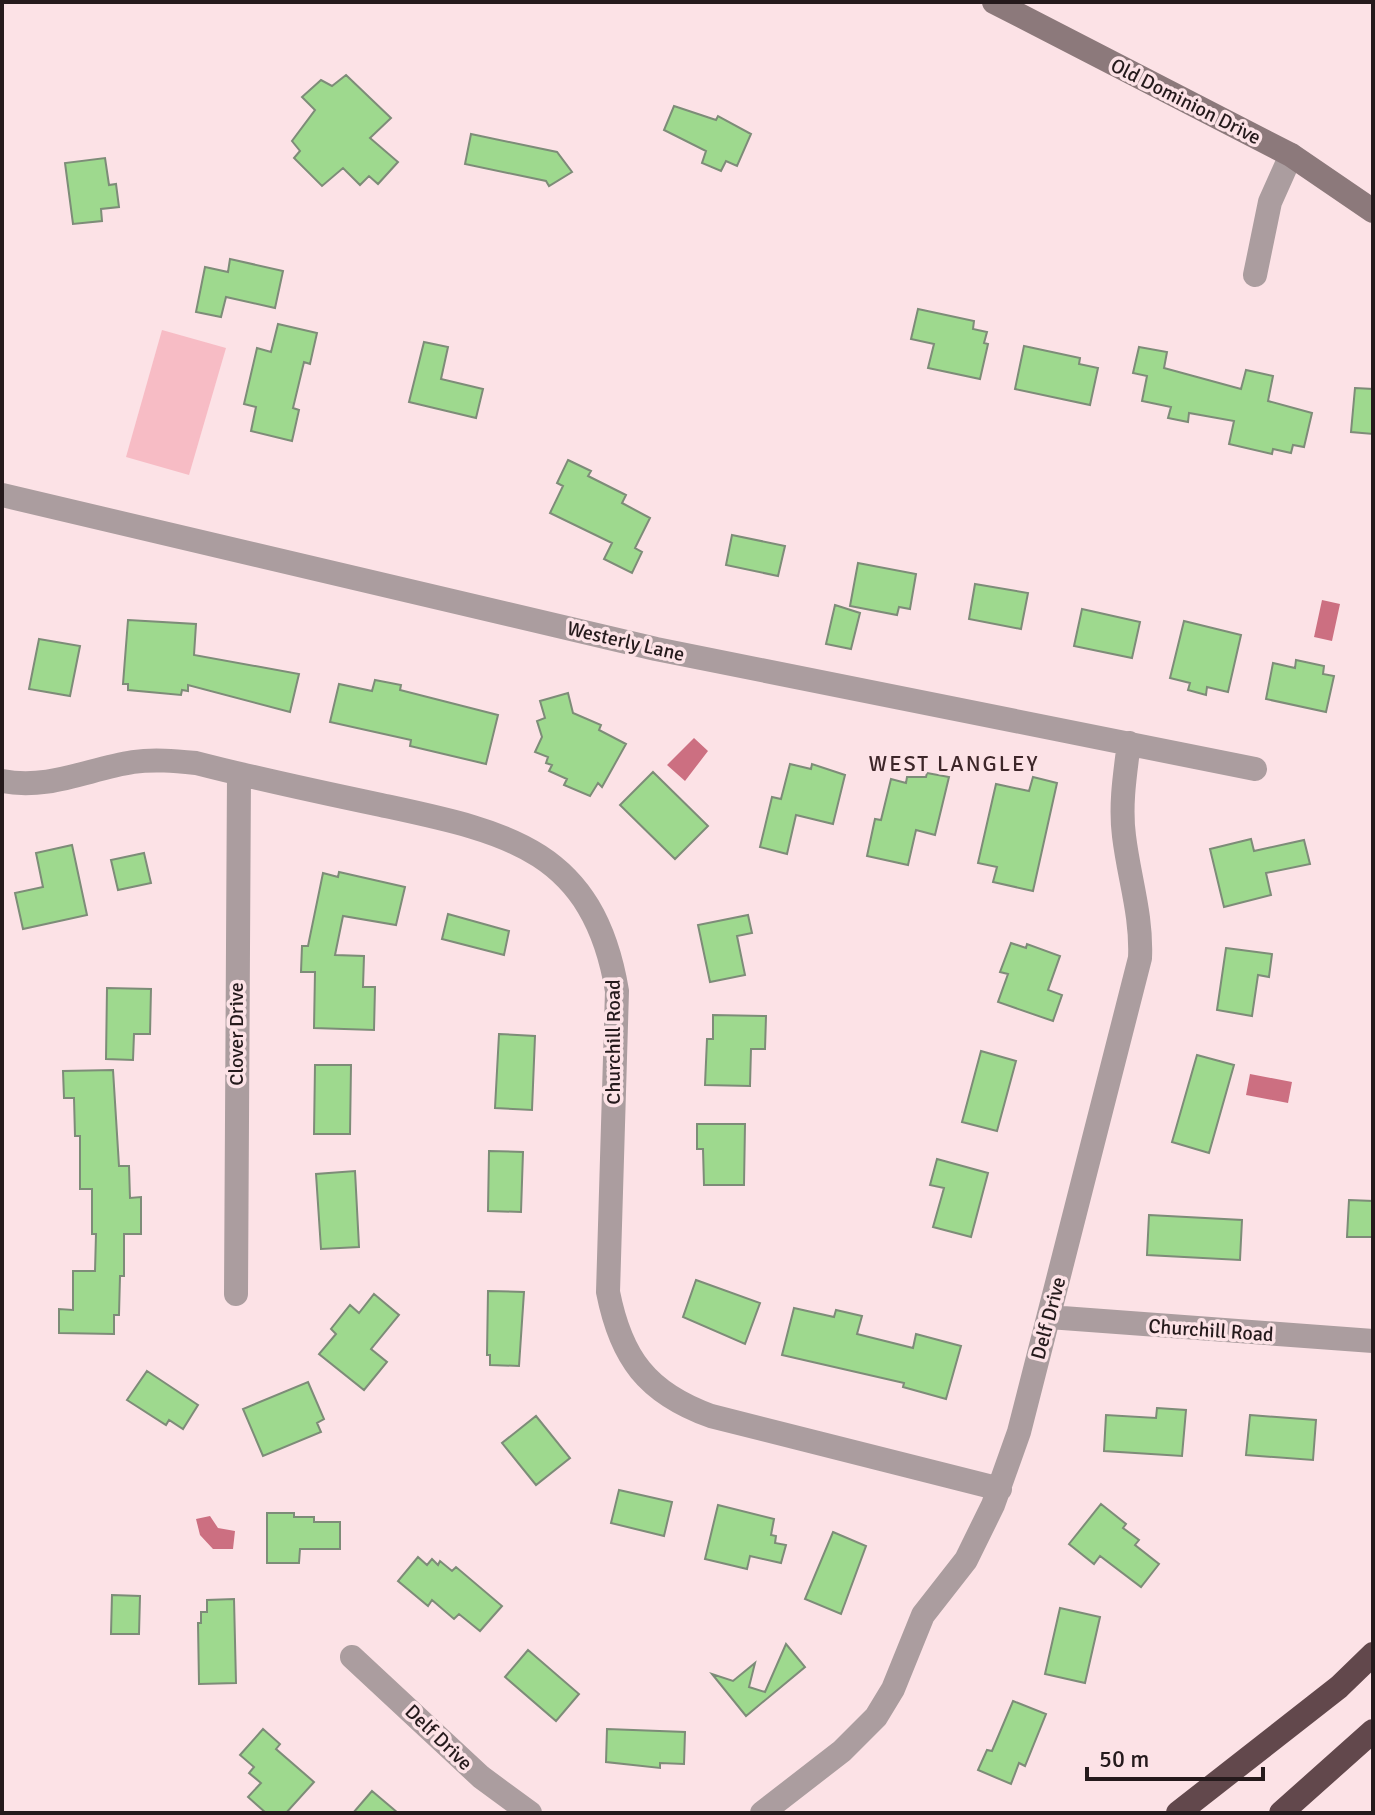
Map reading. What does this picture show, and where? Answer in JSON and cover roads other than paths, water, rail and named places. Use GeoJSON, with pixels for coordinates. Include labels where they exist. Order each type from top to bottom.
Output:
{"type":"FeatureCollection","features":[{"type":"Feature","properties":{"kind":"highway"},"geometry":{"type":"LineString","coordinates":[[1178,1813],[1339,1687],[1373,1654]]}},
{"type":"Feature","properties":{"kind":"highway"},"geometry":{"type":"LineString","coordinates":[[1281,1813],[1373,1731]]}},
{"type":"Feature","properties":{"kind":"main road","name":"Old Dominion Drive"},"geometry":{"type":"LineString","coordinates":[[994,2],[1291,155],[1372,207]]}},
{"type":"Feature","properties":{"kind":"street"},"geometry":{"type":"LineString","coordinates":[[1255,275],[1270,202],[1291,155]]}},
{"type":"Feature","properties":{"kind":"street","name":"Westerly Lane"},"geometry":{"type":"LineString","coordinates":[[2,495],[656,649],[1255,769]]}},
{"type":"Feature","properties":{"kind":"street","name":"Delf Drive"},"geometry":{"type":"LineString","coordinates":[[762,1813],[842,1751],[876,1717],[893,1689],[923,1615],[966,1560],[1000,1489],[1049,1317],[1140,958],[1141,929],[1124,836],[1123,793],[1129,743]]}},
{"type":"Feature","properties":{"kind":"street","name":"Churchill Road"},"geometry":{"type":"LineString","coordinates":[[2,781],[44,784],[132,762],[164,760],[498,833],[529,848],[558,869],[582,895],[607,945],[617,991],[608,1292],[614,1324],[624,1348],[660,1391],[684,1406],[711,1416],[1000,1489]]}},
{"type":"Feature","properties":{"kind":"street","name":"Clover Drive"},"geometry":{"type":"LineString","coordinates":[[236,1294],[239,774]]}},
{"type":"Feature","properties":{"kind":"street","name":"Churchill Road"},"geometry":{"type":"LineString","coordinates":[[1049,1317],[1373,1341]]}},
{"type":"Feature","properties":{"kind":"street","name":"Delf Drive"},"geometry":{"type":"LineString","coordinates":[[352,1657],[389,1688],[438,1740],[530,1813]]}},
{"type":"Feature","properties":{"kind":"district","name":"WEST LANGLEY"},"geometry":{"type":"Point","coordinates":[954,763]}}]}
